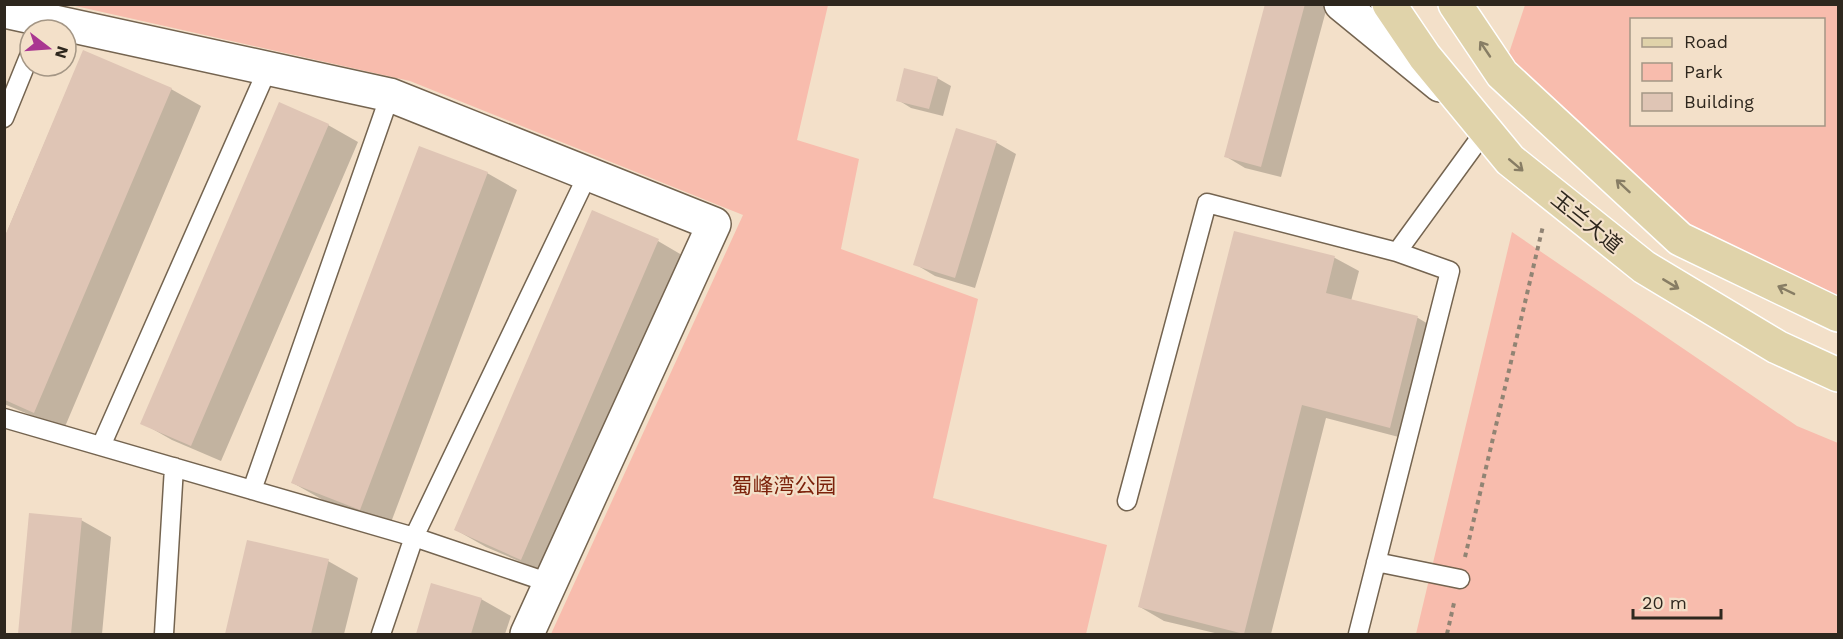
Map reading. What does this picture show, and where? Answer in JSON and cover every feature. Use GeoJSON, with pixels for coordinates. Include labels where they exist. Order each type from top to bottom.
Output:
{"type":"FeatureCollection","features":[{"type":"Feature","properties":{"kind":"main road","name":"玉兰大道"},"geometry":{"type":"LineString","coordinates":[[1389,4],[1425,57],[1510,160],[1644,267],[1777,347],[1839,375]]}},
{"type":"Feature","properties":{"kind":"main road"},"geometry":{"type":"LineString","coordinates":[[1455,4],[1502,74],[1680,239],[1839,315]]}},
{"type":"Feature","properties":{"kind":"street"},"geometry":{"type":"LineString","coordinates":[[1341,4],[1476,119]]}},
{"type":"Feature","properties":{"kind":"street"},"geometry":{"type":"LineString","coordinates":[[4,11],[23,18]]}},
{"type":"Feature","properties":{"kind":"street"},"geometry":{"type":"LineString","coordinates":[[78,32],[390,94],[714,224],[527,634]]}},
{"type":"Feature","properties":{"kind":"lane"},"geometry":{"type":"LineString","coordinates":[[101,446],[268,68]]}},
{"type":"Feature","properties":{"kind":"lane"},"geometry":{"type":"LineString","coordinates":[[4,118],[20,78]]}},
{"type":"Feature","properties":{"kind":"lane"},"geometry":{"type":"LineString","coordinates":[[252,490],[390,94]]}},
{"type":"Feature","properties":{"kind":"lane"},"geometry":{"type":"LineString","coordinates":[[1397,252],[1476,119]]}},
{"type":"Feature","properties":{"kind":"lane"},"geometry":{"type":"LineString","coordinates":[[381,634],[414,537],[588,174]]}},
{"type":"Feature","properties":{"kind":"lane"},"geometry":{"type":"LineString","coordinates":[[1127,501],[1207,203],[1397,252],[1450,271],[1358,634]]}},
{"type":"Feature","properties":{"kind":"lane"},"geometry":{"type":"LineString","coordinates":[[4,418],[414,537],[550,583]]}},
{"type":"Feature","properties":{"kind":"lane"},"geometry":{"type":"LineString","coordinates":[[164,634],[174,467]]}},
{"type":"Feature","properties":{"kind":"lane"},"geometry":{"type":"LineString","coordinates":[[1376,562],[1460,579]]}},
{"type":"Feature","properties":{"kind":"path"},"geometry":{"type":"LineString","coordinates":[[1447,634],[1551,193]]}},
{"type":"Feature","properties":{"kind":"green space","name":"蜀峰湾公园"},"geometry":{"type":"Polygon","coordinates":[[[71,5],[828,5],[797,140],[859,159],[841,249],[978,299],[933,498],[1107,545],[1086,634],[551,634],[743,215],[410,81],[71,5]]]}},
{"type":"Feature","properties":{"kind":"green space"},"geometry":{"type":"Polygon","coordinates":[[[1525,5],[1838,5],[1838,315],[1680,239],[1502,74],[1525,5]]]}},
{"type":"Feature","properties":{"kind":"green space"},"geometry":{"type":"Polygon","coordinates":[[[1512,232],[1797,426],[1838,443],[1838,634],[1416,634],[1512,232]]]}},
{"type":"Feature","properties":{"kind":"building"},"geometry":{"type":"Polygon","coordinates":[[[1265,4],[1305,4],[1261,167],[1224,157],[1265,4]]]}},
{"type":"Feature","properties":{"kind":"building"},"geometry":{"type":"Polygon","coordinates":[[[83,50],[172,88],[34,413],[5,400],[5,236],[71,78],[78,78],[78,62],[83,50]]]}},
{"type":"Feature","properties":{"kind":"building"},"geometry":{"type":"Polygon","coordinates":[[[904,68],[938,77],[929,109],[896,101],[904,68]]]}},
{"type":"Feature","properties":{"kind":"building"},"geometry":{"type":"Polygon","coordinates":[[[279,102],[329,124],[191,446],[140,424],[279,102]]]}},
{"type":"Feature","properties":{"kind":"building"},"geometry":{"type":"Polygon","coordinates":[[[956,128],[997,141],[955,278],[913,265],[956,128]]]}},
{"type":"Feature","properties":{"kind":"building"},"geometry":{"type":"Polygon","coordinates":[[[419,146],[488,172],[360,510],[291,483],[419,146]]]}},
{"type":"Feature","properties":{"kind":"building"},"geometry":{"type":"Polygon","coordinates":[[[592,210],[659,239],[521,560],[454,530],[592,210]]]}},
{"type":"Feature","properties":{"kind":"building"},"geometry":{"type":"Polygon","coordinates":[[[1234,231],[1335,256],[1326,293],[1418,316],[1390,428],[1302,405],[1244,634],[1138,607],[1234,231]]]}},
{"type":"Feature","properties":{"kind":"building"},"geometry":{"type":"Polygon","coordinates":[[[29,513],[82,518],[71,634],[18,634],[29,513]]]}},
{"type":"Feature","properties":{"kind":"building"},"geometry":{"type":"Polygon","coordinates":[[[247,540],[329,559],[311,634],[225,634],[247,540]]]}},
{"type":"Feature","properties":{"kind":"building"},"geometry":{"type":"Polygon","coordinates":[[[431,583],[482,598],[471,634],[416,634],[431,583]]]}}]}
